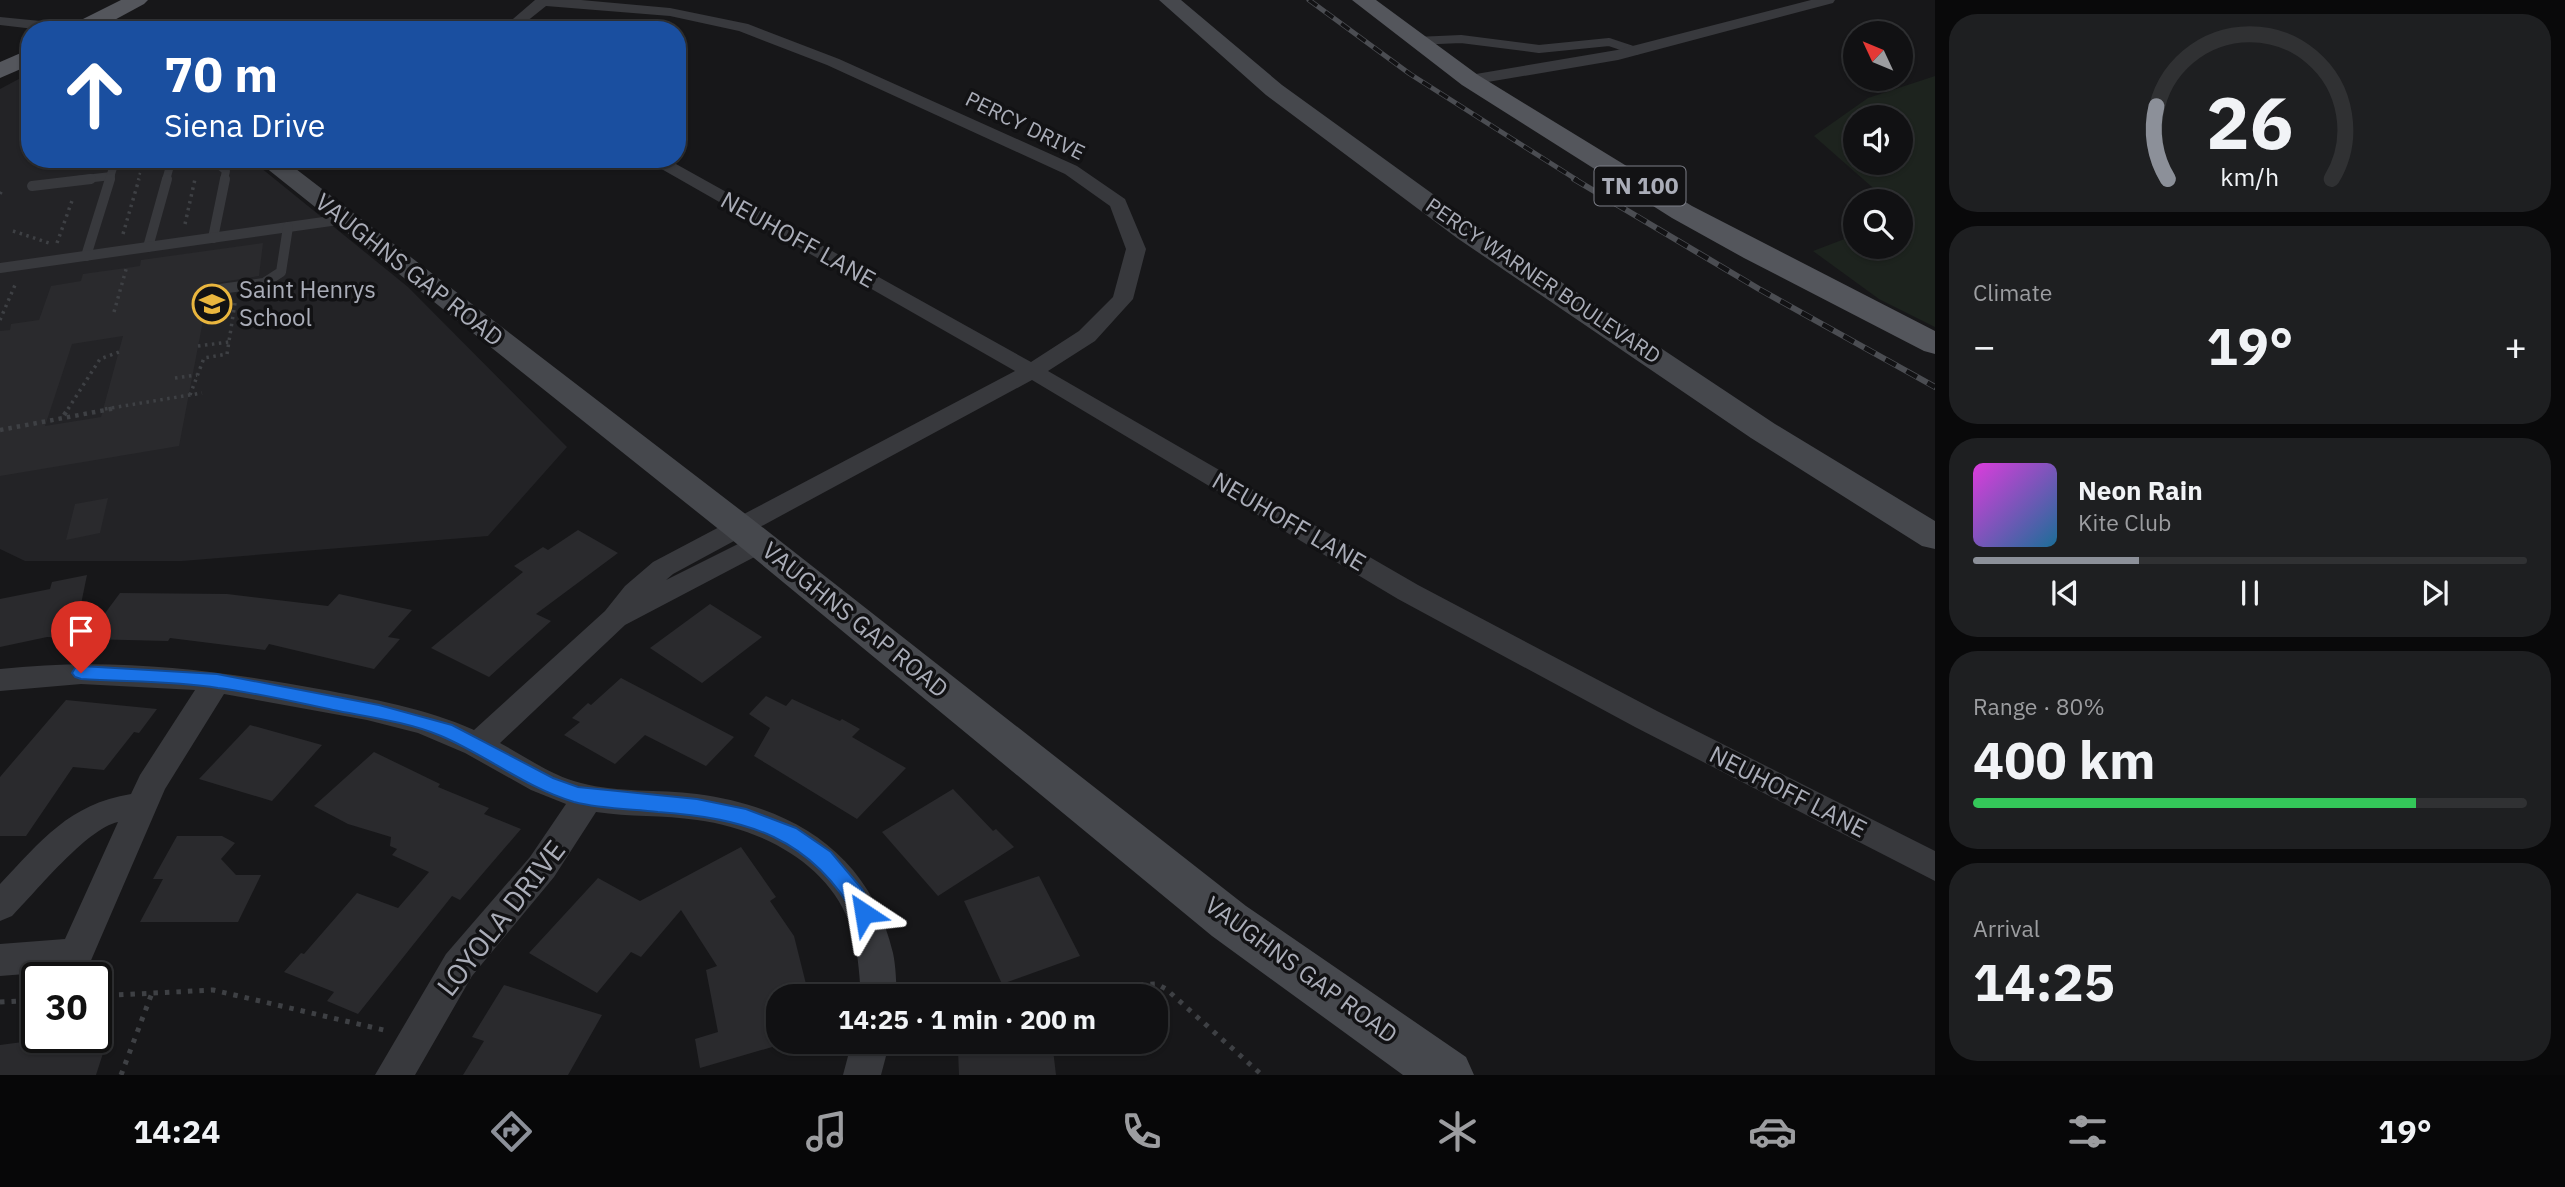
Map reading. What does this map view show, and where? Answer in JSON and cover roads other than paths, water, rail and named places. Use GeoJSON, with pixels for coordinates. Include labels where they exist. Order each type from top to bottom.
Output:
{"type":"FeatureCollection","features":[{"type":"Feature","properties":{"kind":"main road"},"geometry":{"type":"LineString","coordinates":[[96,21],[137,0]]}},
{"type":"Feature","properties":{"kind":"main road","name":"TN 100"},"geometry":{"type":"LineString","coordinates":[[1363,0],[1470,80],[1682,212],[1754,252],[1935,344]]}},
{"type":"Feature","properties":{"kind":"main road"},"geometry":{"type":"LineString","coordinates":[[0,71],[21,60]]}},
{"type":"Feature","properties":{"kind":"street","name":"PERCY WARNER BOULEVARD"},"geometry":{"type":"LineString","coordinates":[[1169,0],[1274,90],[1467,232],[1763,431],[1935,537]]}},
{"type":"Feature","properties":{"kind":"street"},"geometry":{"type":"LineString","coordinates":[[1470,80],[1636,51],[1828,0]]}},
{"type":"Feature","properties":{"kind":"street"},"geometry":{"type":"LineString","coordinates":[[519,21],[543,1]]}},
{"type":"Feature","properties":{"kind":"street","name":"PERCY DRIVE"},"geometry":{"type":"LineString","coordinates":[[477,746],[615,618],[749,535],[1032,371],[1087,336],[1123,299],[1136,249],[1118,203],[1070,170],[833,62],[743,27],[670,12],[543,1]]}},
{"type":"Feature","properties":{"kind":"street"},"geometry":{"type":"LineString","coordinates":[[0,21],[21,23]]}},
{"type":"Feature","properties":{"kind":"street","name":"VAUGHNS GAP ROAD"},"geometry":{"type":"LineString","coordinates":[[279,168],[749,535],[1229,921],[1447,1075]]}},
{"type":"Feature","properties":{"kind":"street","name":"NEUHOFF LANE"},"geometry":{"type":"LineString","coordinates":[[669,168],[1032,371],[1408,592],[1646,719],[1935,867]]}},
{"type":"Feature","properties":{"kind":"street"},"geometry":{"type":"LineString","coordinates":[[0,680],[58,673],[103,673],[217,681],[418,721],[446,730],[547,783],[588,797],[725,811],[768,824],[806,844],[824,858],[841,877],[864,913],[875,955],[878,984]]}},
{"type":"Feature","properties":{"kind":"street"},"geometry":{"type":"LineString","coordinates":[[0,960],[76,954],[141,806],[166,758],[217,681]]}},
{"type":"Feature","properties":{"kind":"street","name":"LOYOLA DRIVE"},"geometry":{"type":"LineString","coordinates":[[394,1075],[459,965],[542,867],[588,797]]}},
{"type":"Feature","properties":{"kind":"street"},"geometry":{"type":"LineString","coordinates":[[0,906],[95,817],[114,810],[141,806]]}},
{"type":"Feature","properties":{"kind":"street"},"geometry":{"type":"LineString","coordinates":[[862,1075],[868,1054]]}},
{"type":"Feature","properties":{"kind":"lane"},"geometry":{"type":"LineString","coordinates":[[1416,41],[1461,39],[1539,49],[1609,42],[1636,51]]}},
{"type":"Feature","properties":{"kind":"lane"},"geometry":{"type":"LineString","coordinates":[[86,256],[113,168]]}},
{"type":"Feature","properties":{"kind":"lane"},"geometry":{"type":"LineString","coordinates":[[148,247],[170,168]]}},
{"type":"Feature","properties":{"kind":"lane"},"geometry":{"type":"LineString","coordinates":[[213,238],[226,172],[221,168]]}},
{"type":"Feature","properties":{"kind":"lane"},"geometry":{"type":"LineString","coordinates":[[32,186],[111,176]]}},
{"type":"Feature","properties":{"kind":"lane"},"geometry":{"type":"LineString","coordinates":[[0,268],[345,219]]}},
{"type":"Feature","properties":{"kind":"lane"},"geometry":{"type":"LineString","coordinates":[[223,289],[264,283],[281,272],[288,227]]}},
{"type":"Feature","properties":{"kind":"railway"},"geometry":{"type":"LineString","coordinates":[[1309,0],[1410,74],[1577,180]]}},
{"type":"Feature","properties":{"kind":"railway"},"geometry":{"type":"LineString","coordinates":[[1574,179],[1759,289],[1935,387]]}},
{"type":"Feature","properties":{"kind":"place","name":"Saint Henrys School"},"geometry":{"type":"Point","coordinates":[212,304]}}]}
